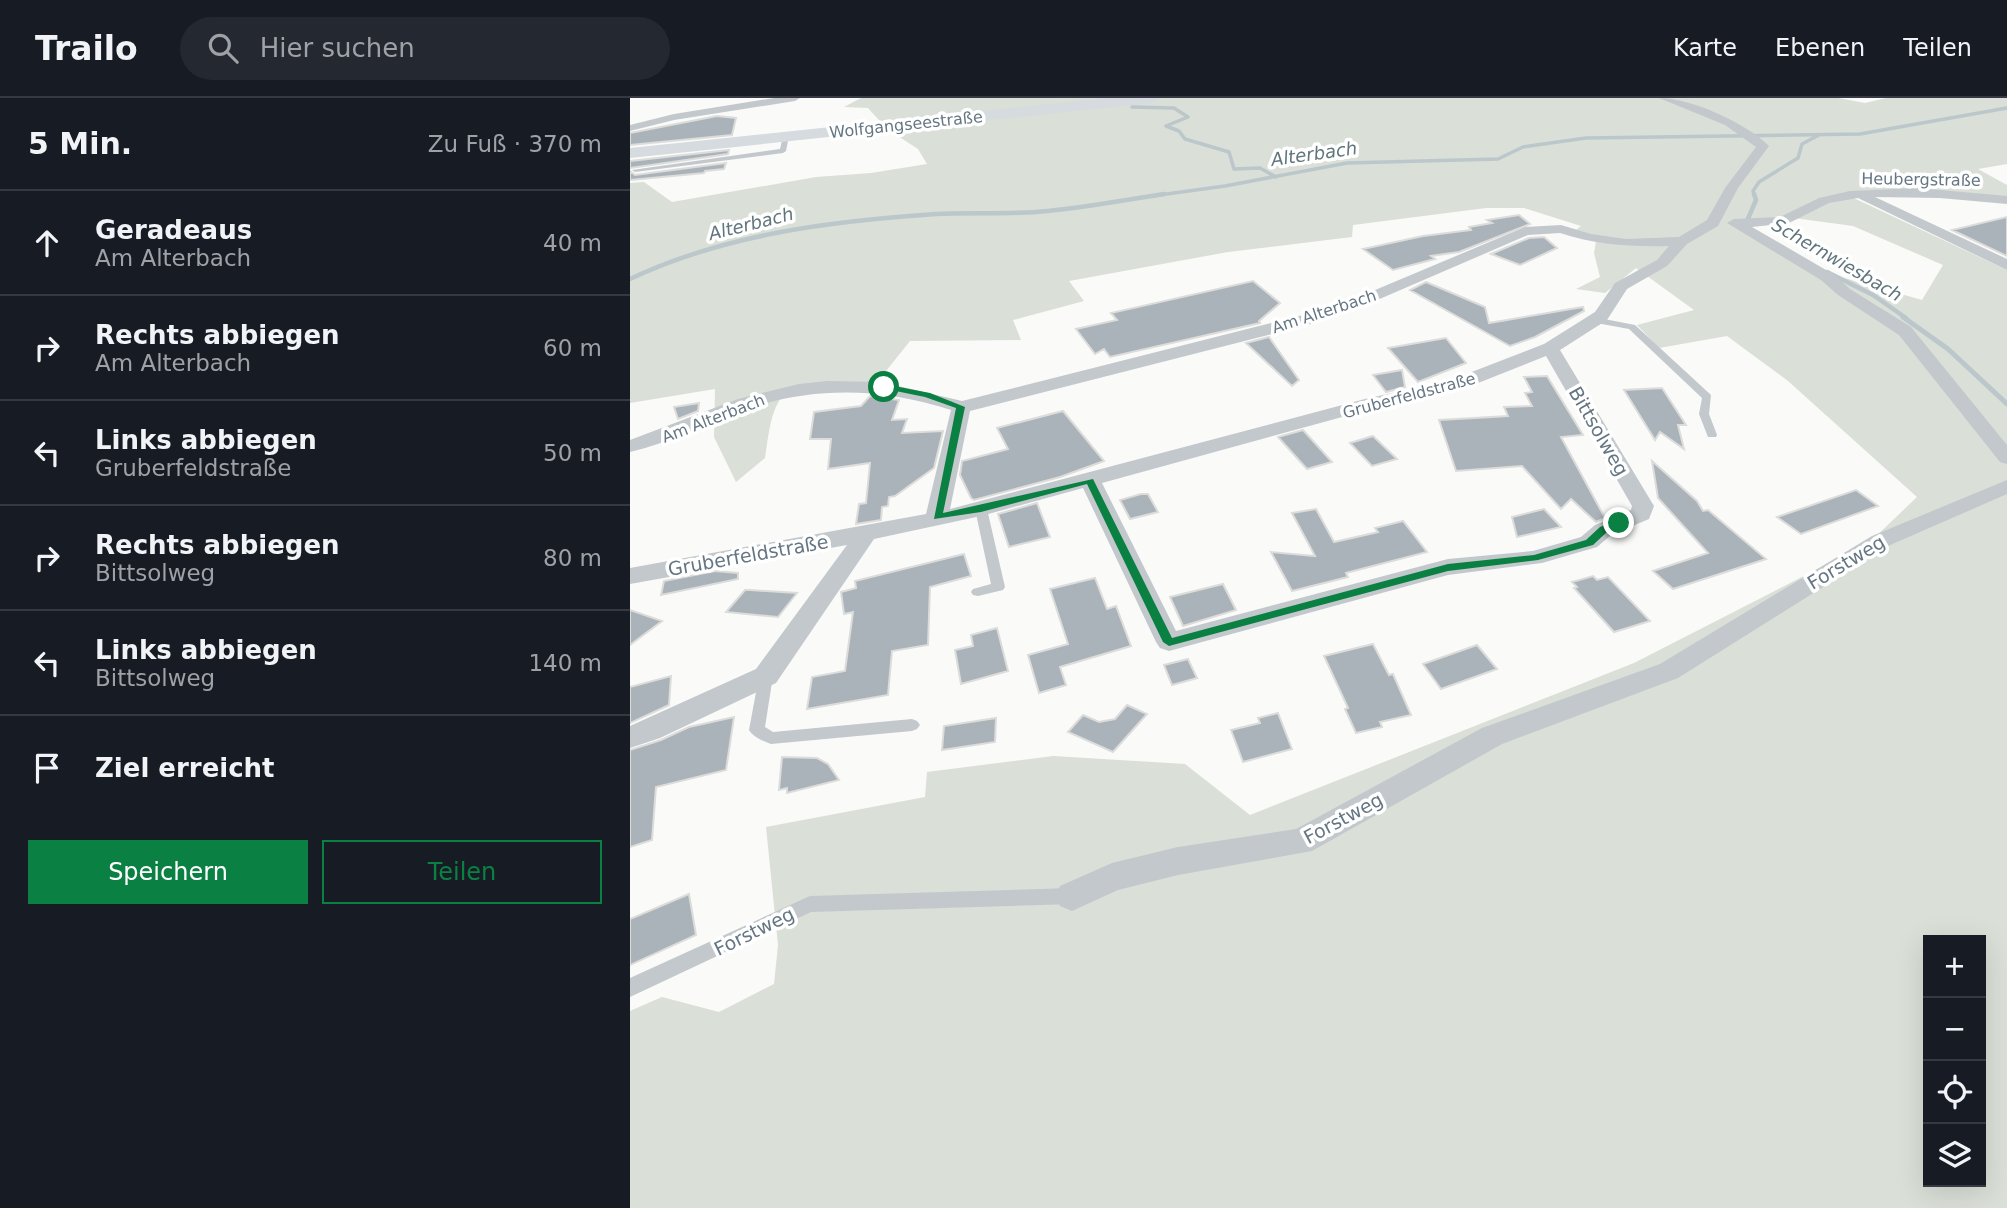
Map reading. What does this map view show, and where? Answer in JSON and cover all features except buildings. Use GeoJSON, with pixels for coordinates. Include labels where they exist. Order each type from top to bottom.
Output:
{"type":"FeatureCollection","features":[{"type":"Feature","properties":{"kind":"main road","name":"Wolfgangseestraße"},"geometry":{"type":"LineString","coordinates":[[633,161],[786,136],[1152,98]]}},
{"type":"Feature","properties":{"kind":"street"},"geometry":{"type":"LineString","coordinates":[[630,128],[686,114],[795,98]]}},
{"type":"Feature","properties":{"kind":"street"},"geometry":{"type":"LineString","coordinates":[[1664,98],[1741,130],[1763,146],[1732,188],[1713,223]]}},
{"type":"Feature","properties":{"kind":"street"},"geometry":{"type":"LineString","coordinates":[[1860,194],[2007,265]]}},
{"type":"Feature","properties":{"kind":"street","name":"Heubergstraße"},"geometry":{"type":"LineString","coordinates":[[1713,223],[1766,223],[1788,219],[1826,200],[1860,194],[1946,195],[2007,200]]}},
{"type":"Feature","properties":{"kind":"street","name":"Gruberfeldstraße"},"geometry":{"type":"LineString","coordinates":[[630,576],[866,534],[981,509],[1372,403],[1456,385],[1550,348],[1601,316],[1621,286],[1662,263],[1682,241],[1713,223]]}},
{"type":"Feature","properties":{"kind":"street"},"geometry":{"type":"LineString","coordinates":[[1734,223],[1827,277],[1844,292],[1905,331],[2007,458]]}},
{"type":"Feature","properties":{"kind":"street","name":"Am Alterbach"},"geometry":{"type":"LineString","coordinates":[[630,446],[664,437],[746,402],[783,393],[838,385],[891,388],[927,395],[961,407],[1306,320],[1355,304],[1525,231],[1561,229],[1589,238],[1626,243],[1682,241]]}},
{"type":"Feature","properties":{"kind":"street","name":"Bittsolweg"},"geometry":{"type":"LineString","coordinates":[[1090,481],[1169,642],[1448,568],[1534,558],[1589,542],[1603,530],[1641,514],[1643,506],[1550,348]]}},
{"type":"Feature","properties":{"kind":"street"},"geometry":{"type":"LineString","coordinates":[[937,517],[961,407]]}},
{"type":"Feature","properties":{"kind":"street","name":"Forstweg"},"geometry":{"type":"LineString","coordinates":[[1072,896],[1112,877],[1178,861],[1301,842],[1492,736],[1669,671],[1880,541],[2007,486]]}},
{"type":"Feature","properties":{"kind":"street","name":"Gruberfeldstraße"},"geometry":{"type":"LineString","coordinates":[[630,737],[766,676],[866,534]]}},
{"type":"Feature","properties":{"kind":"lane"},"geometry":{"type":"LineString","coordinates":[[1594,320],[1632,327],[1707,397],[1704,414],[1712,435]]}},
{"type":"Feature","properties":{"kind":"lane"},"geometry":{"type":"LineString","coordinates":[[978,592],[998,587],[981,509]]}},
{"type":"Feature","properties":{"kind":"lane"},"geometry":{"type":"LineString","coordinates":[[766,676],[757,730],[771,738],[912,725]]}},
{"type":"Feature","properties":{"kind":"lane","name":"Forstweg"},"geometry":{"type":"LineString","coordinates":[[630,988],[710,953],[810,904],[1072,896]]}},
{"type":"Feature","properties":{"kind":"shaded area"},"geometry":{"type":"Polygon","coordinates":[[[861,98],[1838,98],[1865,103],[1886,98],[2007,98],[2007,164],[1978,169],[2007,185],[2007,198],[1872,190],[1843,193],[2007,270],[2007,1208],[630,1208],[630,1011],[662,997],[719,1012],[774,984],[778,945],[766,827],[925,797],[927,772],[1053,756],[1185,764],[1250,815],[1634,663],[1870,542],[1917,497],[1788,381],[1727,336],[1659,348],[1637,325],[1694,310],[1636,268],[1605,293],[1576,289],[1600,277],[1594,253],[1597,236],[1576,230],[1581,226],[1524,208],[1486,208],[1353,225],[1352,237],[1228,252],[1069,281],[1084,301],[1013,320],[1021,340],[910,341],[878,381],[789,389],[774,412],[765,458],[736,482],[714,437],[715,389],[630,403],[630,183],[644,182],[672,202],[816,177],[871,173],[927,164],[918,149],[887,129],[868,108],[844,107],[861,98]],[[1779,216],[1734,227],[1802,266],[1922,300],[1943,265],[1853,226],[1779,216]]]}},
{"type":"Feature","properties":{"kind":"waterway"},"geometry":{"type":"LineString","coordinates":[[1132,107],[1174,108],[1188,117],[1166,126],[1179,131],[1185,139],[1229,152],[1234,169],[1260,168],[1275,177]]}},
{"type":"Feature","properties":{"kind":"waterway","name":"Alterbach"},"geometry":{"type":"LineString","coordinates":[[1275,177],[1347,163],[1498,159],[1523,147],[1586,138],[1860,134],[2007,108]]}},
{"type":"Feature","properties":{"kind":"waterway","name":"Schernwiesbach"},"geometry":{"type":"LineString","coordinates":[[1755,196],[1753,191],[1759,182],[1798,158],[1802,144],[1819,135]]}},
{"type":"Feature","properties":{"kind":"waterway","name":"Alterbach"},"geometry":{"type":"LineString","coordinates":[[1152,196],[1275,177]]}},
{"type":"Feature","properties":{"kind":"waterway","name":"Alterbach"},"geometry":{"type":"LineString","coordinates":[[630,279],[703,251],[780,232],[936,214],[1048,211],[1164,194]]}},
{"type":"Feature","properties":{"kind":"waterway","name":"Schernwiesbach"},"geometry":{"type":"LineString","coordinates":[[1747,221],[1756,200],[1754,194]]}},
{"type":"Feature","properties":{"kind":"waterway","name":"Schernwiesbach"},"geometry":{"type":"LineString","coordinates":[[1827,272],[1873,295],[1906,318]]}},
{"type":"Feature","properties":{"kind":"waterway","name":"Schernwiesbach"},"geometry":{"type":"LineString","coordinates":[[1903,317],[1948,349],[2007,404]]}},
{"type":"Feature","properties":{"kind":"route"},"geometry":{"type":"LineString","coordinates":[[884,387],[927,395],[961,407],[937,517],[981,509],[1090,481],[1169,642],[1448,568],[1534,558],[1589,542],[1603,530],[1619,523]]}}]}
